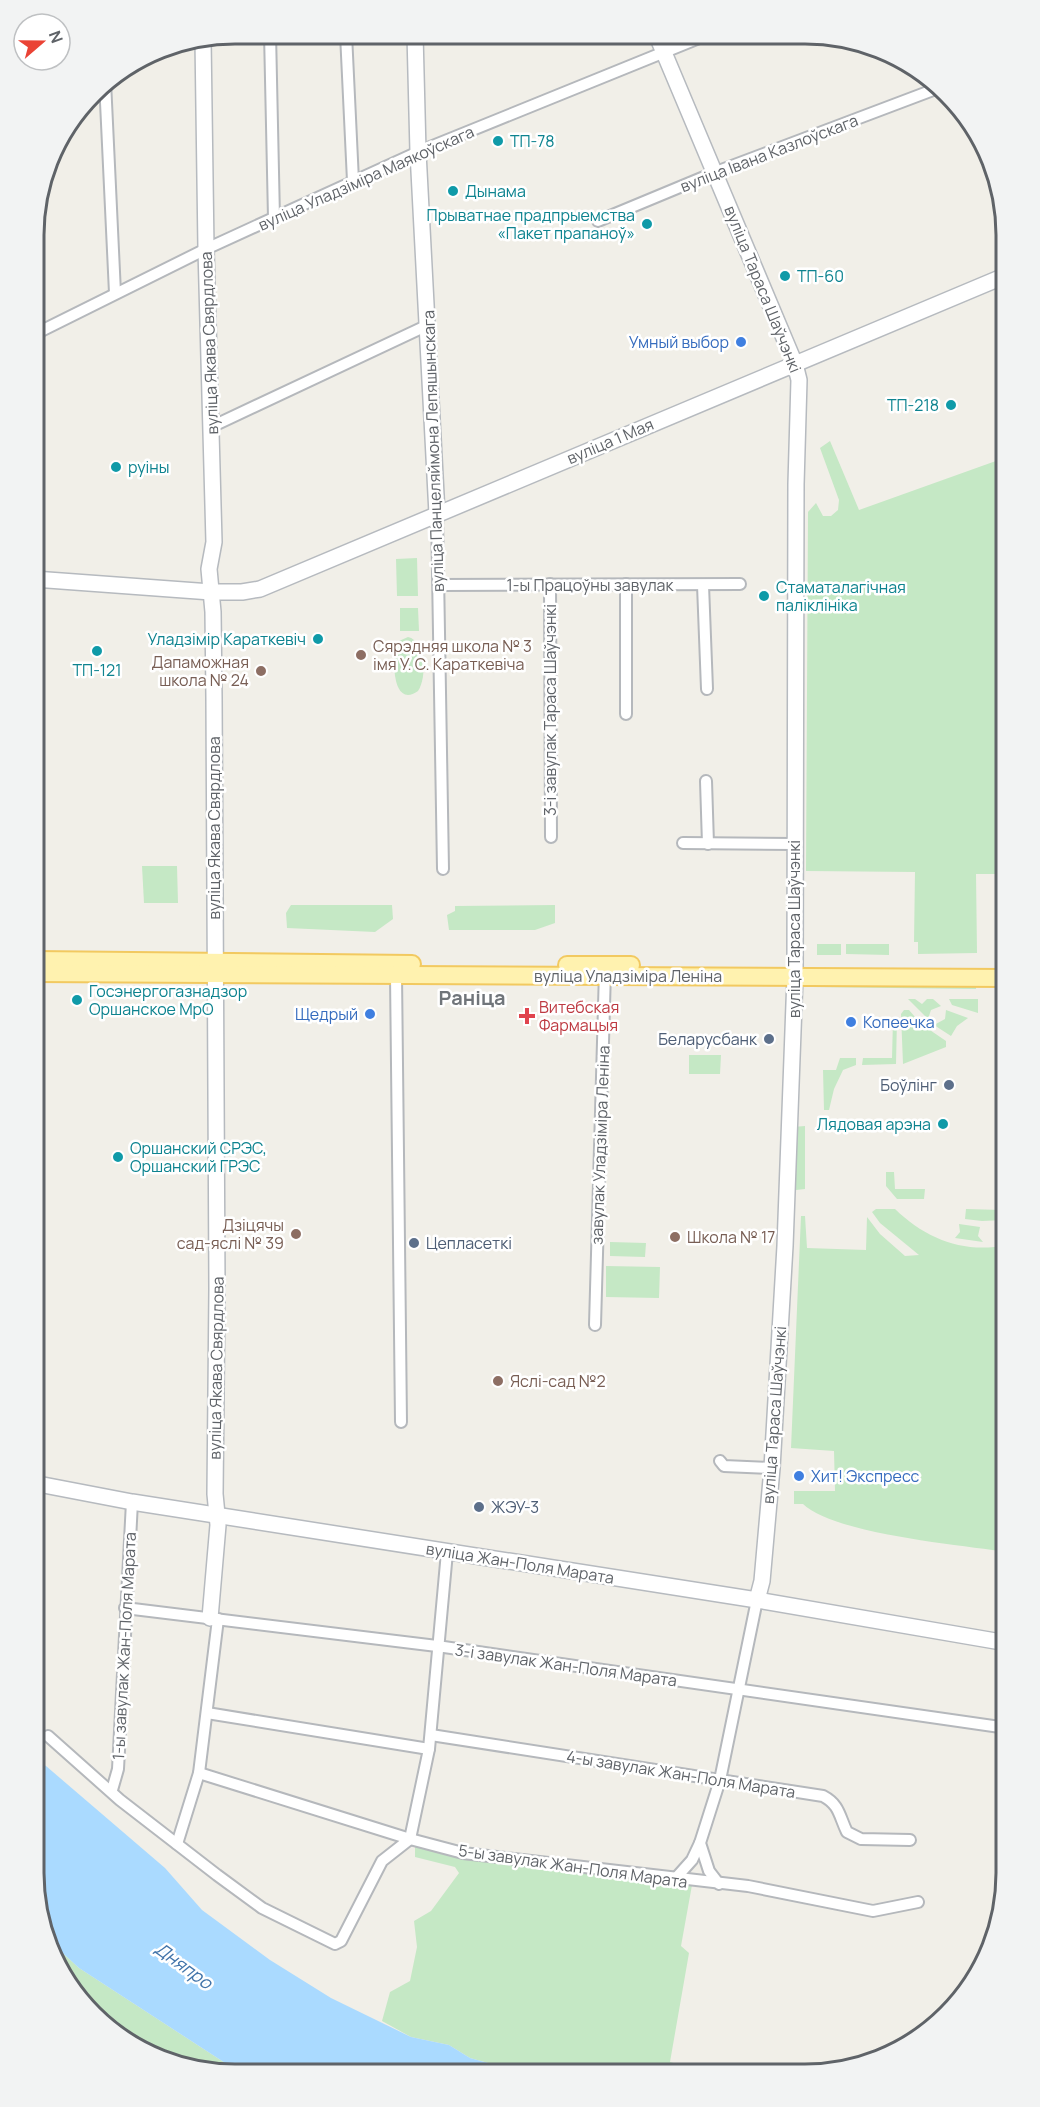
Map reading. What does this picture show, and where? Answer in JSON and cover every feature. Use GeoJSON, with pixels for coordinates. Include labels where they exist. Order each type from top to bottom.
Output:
{"type":"FeatureCollection","features":[{"type":"Feature","properties":{"kind":"main road","name":"вуліца Уладзіміра Леніна"},"geometry":{"type":"LineString","coordinates":[[44,960],[396,975],[605,970]]}},
{"type":"Feature","properties":{"kind":"main road","name":"вуліца Уладзіміра Леніна"},"geometry":{"type":"LineString","coordinates":[[44,973],[214,969],[795,971],[996,968]]}},
{"type":"Feature","properties":{"kind":"main road","name":"вуліца Уладзіміра Леніна"},"geometry":{"type":"LineString","coordinates":[[795,971],[996,978]]}},
{"type":"Feature","properties":{"kind":"street","name":"вуліца Тараса Шаўчэнкі"},"geometry":{"type":"LineString","coordinates":[[660,43],[716,172],[795,364],[799,380],[796,484],[795,971],[785,1236],[772,1468],[762,1581],[720,1780],[700,1843],[692,1860],[675,1879]]}},
{"type":"Feature","properties":{"kind":"street","name":"вуліца Уладзіміра Маякоўскага"},"geometry":{"type":"LineString","coordinates":[[44,329],[206,249],[418,152],[687,43]]}},
{"type":"Feature","properties":{"kind":"street"},"geometry":{"type":"LineString","coordinates":[[270,44],[274,218]]}},
{"type":"Feature","properties":{"kind":"street"},"geometry":{"type":"LineString","coordinates":[[346,44],[353,181]]}},
{"type":"Feature","properties":{"kind":"street","name":"вуліца Панцеляймона Лепяшынскага"},"geometry":{"type":"LineString","coordinates":[[415,44],[418,152],[437,514],[443,869]]}},
{"type":"Feature","properties":{"kind":"street","name":"вуліца Якава Свярдлова"},"geometry":{"type":"LineString","coordinates":[[177,1844],[199,1773],[207,1713],[214,1618],[217,1515],[214,710],[209,569],[214,542],[203,46]]}},
{"type":"Feature","properties":{"kind":"street","name":"вуліца Івана Казлоўскага"},"geometry":{"type":"LineString","coordinates":[[598,221],[716,172],[931,91]]}},
{"type":"Feature","properties":{"kind":"street"},"geometry":{"type":"LineString","coordinates":[[106,93],[115,293]]}},
{"type":"Feature","properties":{"kind":"street","name":"вуліца 1 Мая"},"geometry":{"type":"LineString","coordinates":[[44,580],[211,592],[242,592],[260,589],[996,280]]}},
{"type":"Feature","properties":{"kind":"street"},"geometry":{"type":"LineString","coordinates":[[211,427],[428,325]]}},
{"type":"Feature","properties":{"kind":"street","name":"3-і завулак Тараса Шаўчэнкі"},"geometry":{"type":"LineString","coordinates":[[550,584],[551,837]]}},
{"type":"Feature","properties":{"kind":"street"},"geometry":{"type":"LineString","coordinates":[[626,584],[626,714]]}},
{"type":"Feature","properties":{"kind":"street","name":"1-ы Працоўны завулак"},"geometry":{"type":"LineString","coordinates":[[439,585],[740,584]]}},
{"type":"Feature","properties":{"kind":"street"},"geometry":{"type":"LineString","coordinates":[[704,585],[707,689]]}},
{"type":"Feature","properties":{"kind":"street"},"geometry":{"type":"LineString","coordinates":[[706,781],[708,844]]}},
{"type":"Feature","properties":{"kind":"street"},"geometry":{"type":"LineString","coordinates":[[684,843],[794,844]]}},
{"type":"Feature","properties":{"kind":"street","name":"завулак Уладзіміра Леніна"},"geometry":{"type":"LineString","coordinates":[[595,1325],[605,970]]}},
{"type":"Feature","properties":{"kind":"street"},"geometry":{"type":"LineString","coordinates":[[396,975],[401,1422]]}},
{"type":"Feature","properties":{"kind":"street"},"geometry":{"type":"LineString","coordinates":[[720,1461],[724,1466],[772,1468]]}},
{"type":"Feature","properties":{"kind":"street","name":"вуліца Жан-Поля Марата"},"geometry":{"type":"LineString","coordinates":[[43,1485],[132,1502],[757,1600],[996,1641]]}},
{"type":"Feature","properties":{"kind":"street","name":"1-ы завулак Жан-Поля Марата"},"geometry":{"type":"LineString","coordinates":[[112,1790],[118,1769],[132,1502]]}},
{"type":"Feature","properties":{"kind":"street"},"geometry":{"type":"LineString","coordinates":[[410,1839],[429,1749],[447,1552]]}},
{"type":"Feature","properties":{"kind":"street","name":"3-і завулак Жан-Поля Марата"},"geometry":{"type":"LineString","coordinates":[[125,1608],[437,1646],[996,1726]]}},
{"type":"Feature","properties":{"kind":"street"},"geometry":{"type":"LineString","coordinates":[[207,1713],[429,1749]]}},
{"type":"Feature","properties":{"kind":"street","name":"1-ы завулак Жан-Поля Марата"},"geometry":{"type":"LineString","coordinates":[[48,1736],[112,1790],[120,1800],[262,1908],[335,1944],[341,1941],[363,1893],[382,1861],[410,1839]]}},
{"type":"Feature","properties":{"kind":"street","name":"4-ы завулак Жан-Поля Марата"},"geometry":{"type":"LineString","coordinates":[[430,1736],[823,1796],[833,1801],[840,1809],[847,1832],[861,1839],[910,1840]]}},
{"type":"Feature","properties":{"kind":"street","name":"5-ы завулак Жан-Поля Марата"},"geometry":{"type":"LineString","coordinates":[[199,1773],[410,1839],[464,1853],[748,1886],[873,1911],[918,1902]]}},
{"type":"Feature","properties":{"kind":"street"},"geometry":{"type":"LineString","coordinates":[[700,1843],[710,1871],[718,1884]]}},
{"type":"Feature","properties":{"kind":"green space"},"geometry":{"type":"Polygon","coordinates":[[[830,441],[859,510],[996,461],[996,874],[976,874],[977,953],[918,954],[918,942],[914,942],[915,872],[806,871],[808,512],[816,503],[823,516],[831,516],[838,510],[839,500],[820,448],[830,441]]]}},
{"type":"Feature","properties":{"kind":"green space"},"geometry":{"type":"Polygon","coordinates":[[[417,558],[418,596],[397,596],[396,559],[417,558]]]}},
{"type":"Feature","properties":{"kind":"green space"},"geometry":{"type":"Polygon","coordinates":[[[400,608],[418,608],[419,631],[400,631],[400,608]]]}},
{"type":"Feature","properties":{"kind":"green space"},"geometry":{"type":"Polygon","coordinates":[[[408,637],[418,645],[424,669],[418,691],[409,695],[403,693],[398,687],[394,668],[399,641],[408,637]]]}},
{"type":"Feature","properties":{"kind":"green space"},"geometry":{"type":"Polygon","coordinates":[[[142,866],[177,866],[178,903],[144,903],[142,866]]]}},
{"type":"Feature","properties":{"kind":"green space"},"geometry":{"type":"Polygon","coordinates":[[[291,905],[392,905],[393,919],[375,932],[287,928],[286,913],[291,905]]]}},
{"type":"Feature","properties":{"kind":"green space"},"geometry":{"type":"Polygon","coordinates":[[[555,905],[555,923],[535,930],[449,930],[447,915],[455,911],[455,906],[555,905]]]}},
{"type":"Feature","properties":{"kind":"green space"},"geometry":{"type":"Polygon","coordinates":[[[817,944],[841,944],[841,955],[817,955],[817,944]]]}},
{"type":"Feature","properties":{"kind":"green space"},"geometry":{"type":"Polygon","coordinates":[[[846,944],[889,944],[889,955],[846,954],[846,944]]]}},
{"type":"Feature","properties":{"kind":"green space"},"geometry":{"type":"Polygon","coordinates":[[[812,981],[976,983],[976,989],[813,987],[812,981]]]}},
{"type":"Feature","properties":{"kind":"green space"},"geometry":{"type":"Polygon","coordinates":[[[908,999],[915,999],[922,1004],[927,999],[933,999],[941,1006],[931,1010],[928,1019],[908,999]]]}},
{"type":"Feature","properties":{"kind":"green space"},"geometry":{"type":"Polygon","coordinates":[[[949,999],[978,999],[978,1013],[952,1005],[949,999]]]}},
{"type":"Feature","properties":{"kind":"green space"},"geometry":{"type":"Polygon","coordinates":[[[904,1010],[909,1010],[921,1024],[946,1041],[946,1047],[903,1064],[901,1014],[904,1010]]]}},
{"type":"Feature","properties":{"kind":"green space"},"geometry":{"type":"Polygon","coordinates":[[[946,1010],[968,1018],[957,1026],[951,1036],[934,1025],[945,1019],[946,1010]]]}},
{"type":"Feature","properties":{"kind":"green space"},"geometry":{"type":"Polygon","coordinates":[[[897,1019],[896,1064],[862,1065],[863,1058],[892,1058],[893,1020],[897,1019]]]}},
{"type":"Feature","properties":{"kind":"green space"},"geometry":{"type":"Polygon","coordinates":[[[689,1055],[721,1055],[720,1074],[689,1074],[689,1055]]]}},
{"type":"Feature","properties":{"kind":"green space"},"geometry":{"type":"Polygon","coordinates":[[[840,1058],[856,1058],[856,1065],[843,1070],[834,1089],[829,1110],[824,1110],[823,1070],[836,1070],[840,1058]]]}},
{"type":"Feature","properties":{"kind":"green space"},"geometry":{"type":"Polygon","coordinates":[[[805,1126],[805,1189],[796,1190],[792,1187],[793,1127],[805,1126]]]}},
{"type":"Feature","properties":{"kind":"green space"},"geometry":{"type":"Polygon","coordinates":[[[886,1172],[894,1172],[895,1189],[925,1189],[924,1199],[897,1199],[886,1186],[886,1172]]]}},
{"type":"Feature","properties":{"kind":"green space"},"geometry":{"type":"Polygon","coordinates":[[[876,1209],[895,1209],[920,1229],[946,1242],[976,1247],[996,1246],[996,1551],[869,1531],[819,1514],[803,1504],[794,1504],[794,1491],[835,1491],[834,1451],[791,1448],[801,1216],[805,1216],[807,1248],[866,1250],[867,1217],[880,1234],[905,1256],[919,1255],[880,1223],[872,1212],[876,1209]]]}},
{"type":"Feature","properties":{"kind":"green space"},"geometry":{"type":"Polygon","coordinates":[[[966,1209],[996,1210],[996,1220],[965,1219],[966,1209]]]}},
{"type":"Feature","properties":{"kind":"green space"},"geometry":{"type":"Polygon","coordinates":[[[959,1224],[980,1227],[978,1236],[983,1242],[955,1238],[960,1232],[959,1224]]]}},
{"type":"Feature","properties":{"kind":"green space"},"geometry":{"type":"Polygon","coordinates":[[[610,1242],[646,1243],[645,1257],[610,1256],[610,1242]]]}},
{"type":"Feature","properties":{"kind":"green space"},"geometry":{"type":"Polygon","coordinates":[[[606,1266],[660,1267],[659,1298],[606,1297],[606,1266]]]}},
{"type":"Feature","properties":{"kind":"green space"},"geometry":{"type":"Polygon","coordinates":[[[415,1846],[472,1858],[692,1885],[681,1946],[689,1953],[670,2062],[677,2064],[492,2064],[470,2058],[449,2045],[411,2037],[382,2021],[390,1992],[410,1981],[417,1947],[414,1921],[431,1911],[459,1873],[455,1867],[415,1857],[415,1846]]]}},
{"type":"Feature","properties":{"kind":"green space"},"geometry":{"type":"Polygon","coordinates":[[[61,1951],[79,1968],[226,2063],[185,2057],[139,2038],[99,2008],[76,1979],[61,1951]]]}},
{"type":"Feature","properties":{"kind":"water","name":"Дняпро"},"geometry":{"type":"Polygon","coordinates":[[[43,1764],[165,1868],[202,1910],[270,1960],[331,1998],[411,2037],[449,2045],[470,2058],[492,2064],[226,2063],[79,1968],[61,1951],[47,1910],[43,1873],[43,1764]]]}},
{"type":"Feature","properties":{"kind":"place","name":"ТП-78"},"geometry":{"type":"Point","coordinates":[498,141]}},
{"type":"Feature","properties":{"kind":"place","name":"Дынама"},"geometry":{"type":"Point","coordinates":[453,191]}},
{"type":"Feature","properties":{"kind":"place","name":"Прыватнае прадпрыемства «Пакет прапаноў»"},"geometry":{"type":"Point","coordinates":[647,224]}},
{"type":"Feature","properties":{"kind":"place","name":"ТП-60"},"geometry":{"type":"Point","coordinates":[785,276]}},
{"type":"Feature","properties":{"kind":"place","name":"Умный выбор"},"geometry":{"type":"Point","coordinates":[741,342]}},
{"type":"Feature","properties":{"kind":"place","name":"ТП-218"},"geometry":{"type":"Point","coordinates":[951,405]}},
{"type":"Feature","properties":{"kind":"place","name":"руіны"},"geometry":{"type":"Point","coordinates":[116,467]}},
{"type":"Feature","properties":{"kind":"place","name":"Стаматалагічная паліклініка"},"geometry":{"type":"Point","coordinates":[764,596]}},
{"type":"Feature","properties":{"kind":"place","name":"Уладзімір Караткевіч"},"geometry":{"type":"Point","coordinates":[318,639]}},
{"type":"Feature","properties":{"kind":"place","name":"ТП-121"},"geometry":{"type":"Point","coordinates":[97,651]}},
{"type":"Feature","properties":{"kind":"place","name":"Сярэдняя школа № 3 імя У. С. Караткевіча"},"geometry":{"type":"Point","coordinates":[361,655]}},
{"type":"Feature","properties":{"kind":"place","name":"Дапаможная школа № 24"},"geometry":{"type":"Point","coordinates":[261,671]}},
{"type":"Feature","properties":{"kind":"place","name":"Госэнергогазнадзор Оршанское МрО"},"geometry":{"type":"Point","coordinates":[77,1000]}},
{"type":"Feature","properties":{"kind":"place","name":"Щедрый"},"geometry":{"type":"Point","coordinates":[370,1014]}},
{"type":"Feature","properties":{"kind":"place","name":"Витебская Фармацыя"},"geometry":{"type":"Point","coordinates":[527,1016]}},
{"type":"Feature","properties":{"kind":"place","name":"Копеечка"},"geometry":{"type":"Point","coordinates":[851,1022]}},
{"type":"Feature","properties":{"kind":"place","name":"Беларусбанк"},"geometry":{"type":"Point","coordinates":[769,1039]}},
{"type":"Feature","properties":{"kind":"place","name":"Боўлінг"},"geometry":{"type":"Point","coordinates":[949,1085]}},
{"type":"Feature","properties":{"kind":"place","name":"Лядовая арэна"},"geometry":{"type":"Point","coordinates":[943,1124]}},
{"type":"Feature","properties":{"kind":"place","name":"Оршанский СРЭС, Оршанский ГРЭС"},"geometry":{"type":"Point","coordinates":[118,1157]}},
{"type":"Feature","properties":{"kind":"place","name":"Дзіцячы сад-яслі № 39"},"geometry":{"type":"Point","coordinates":[296,1234]}},
{"type":"Feature","properties":{"kind":"place","name":"Школа № 17"},"geometry":{"type":"Point","coordinates":[675,1237]}},
{"type":"Feature","properties":{"kind":"place","name":"Цепласеткі"},"geometry":{"type":"Point","coordinates":[414,1243]}},
{"type":"Feature","properties":{"kind":"place","name":"Яслі-сад №2"},"geometry":{"type":"Point","coordinates":[498,1381]}},
{"type":"Feature","properties":{"kind":"place","name":"Хит! Экспресс"},"geometry":{"type":"Point","coordinates":[799,1476]}},
{"type":"Feature","properties":{"kind":"place","name":"ЖЭУ-3"},"geometry":{"type":"Point","coordinates":[479,1507]}},
{"type":"Feature","properties":{"kind":"district","name":"Раніца"},"geometry":{"type":"Point","coordinates":[472,997]}}]}
